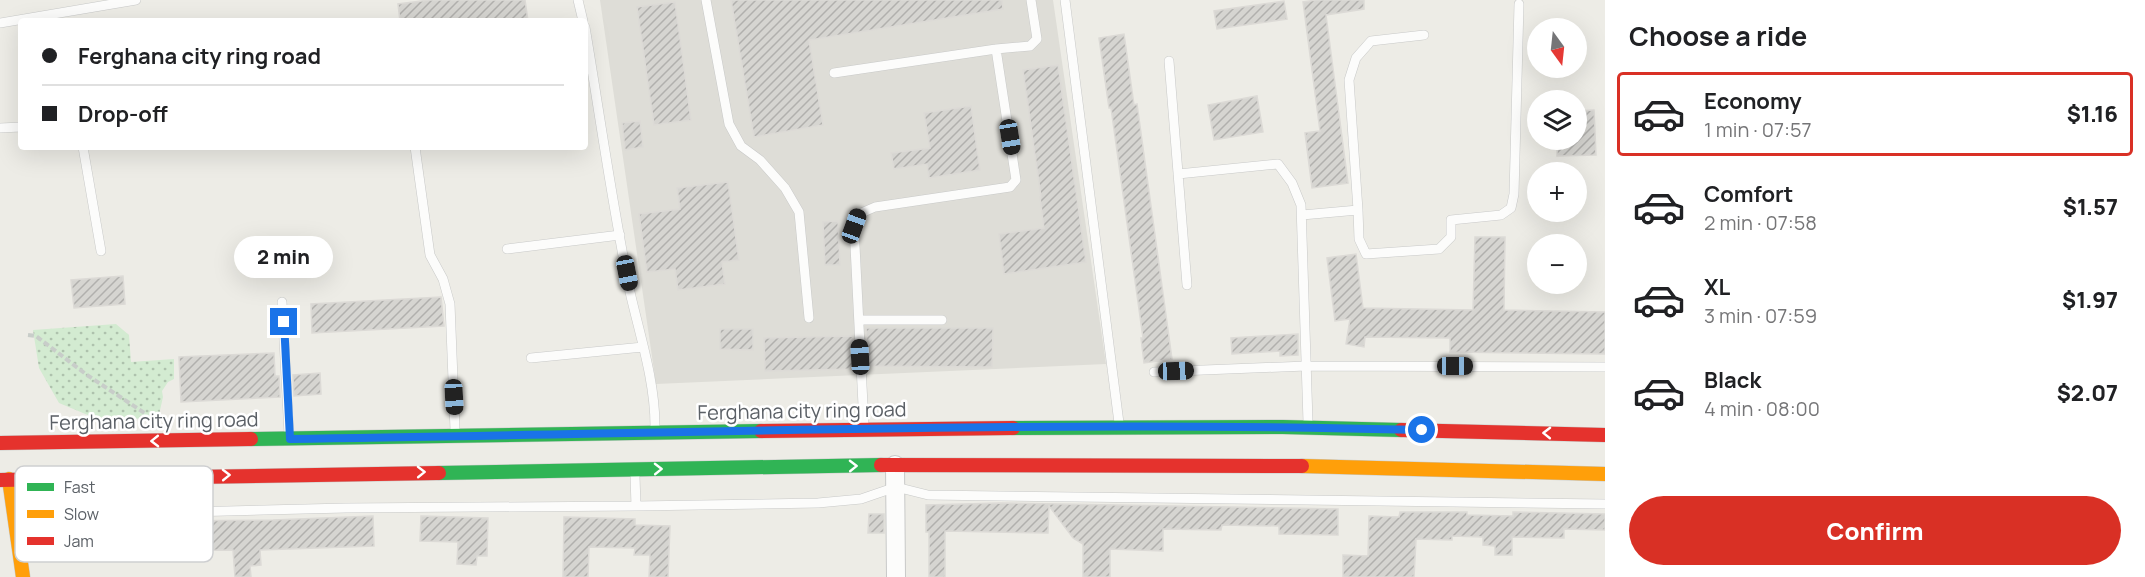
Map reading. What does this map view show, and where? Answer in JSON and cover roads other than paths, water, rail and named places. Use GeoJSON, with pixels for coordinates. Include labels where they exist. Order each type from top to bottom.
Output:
{"type":"FeatureCollection","features":[{"type":"Feature","properties":{"kind":"main road","name":"Ferghana city ring road"},"geometry":{"type":"LineString","coordinates":[[0,444],[1120,428],[1308,427],[1605,435]]}},
{"type":"Feature","properties":{"kind":"main road"},"geometry":{"type":"LineString","coordinates":[[213,476],[895,465],[1280,465],[1605,474]]}},
{"type":"Feature","properties":{"kind":"main road"},"geometry":{"type":"LineString","coordinates":[[4,479],[15,536]]}},
{"type":"Feature","properties":{"kind":"main road"},"geometry":{"type":"LineString","coordinates":[[20,562],[23,577]]}},
{"type":"Feature","properties":{"kind":"street"},"geometry":{"type":"LineString","coordinates":[[895,465],[896,577]]}},
{"type":"Feature","properties":{"kind":"lane"},"geometry":{"type":"LineString","coordinates":[[30,18],[136,0]]}},
{"type":"Feature","properties":{"kind":"lane"},"geometry":{"type":"LineString","coordinates":[[578,0],[583,18]]}},
{"type":"Feature","properties":{"kind":"lane"},"geometry":{"type":"LineString","coordinates":[[706,0],[729,124],[741,146],[760,160],[773,174],[785,188],[799,212],[809,318]]}},
{"type":"Feature","properties":{"kind":"lane"},"geometry":{"type":"LineString","coordinates":[[834,73],[1030,46],[1037,39],[1031,0]]}},
{"type":"Feature","properties":{"kind":"lane"},"geometry":{"type":"LineString","coordinates":[[1065,0],[1120,428]]}},
{"type":"Feature","properties":{"kind":"lane"},"geometry":{"type":"LineString","coordinates":[[1424,35],[1371,41],[1356,58],[1349,80],[1359,239],[1366,254],[1439,249],[1451,237],[1451,220],[1502,215],[1511,208],[1514,194],[1519,4]]}},
{"type":"Feature","properties":{"kind":"lane"},"geometry":{"type":"LineString","coordinates":[[0,23],[18,20]]}},
{"type":"Feature","properties":{"kind":"lane"},"geometry":{"type":"LineString","coordinates":[[588,47],[605,159],[652,388],[656,433]]}},
{"type":"Feature","properties":{"kind":"lane"},"geometry":{"type":"LineString","coordinates":[[864,430],[854,226],[859,214],[875,207],[1010,187],[1016,180],[996,49]]}},
{"type":"Feature","properties":{"kind":"lane"},"geometry":{"type":"LineString","coordinates":[[1169,61],[1187,285]]}},
{"type":"Feature","properties":{"kind":"lane"},"geometry":{"type":"LineString","coordinates":[[0,128],[18,126]]}},
{"type":"Feature","properties":{"kind":"lane"},"geometry":{"type":"LineString","coordinates":[[84,150],[101,251]]}},
{"type":"Feature","properties":{"kind":"lane"},"geometry":{"type":"LineString","coordinates":[[415,150],[430,255],[443,279],[450,304],[456,436]]}},
{"type":"Feature","properties":{"kind":"lane"},"geometry":{"type":"LineString","coordinates":[[1178,174],[1278,164],[1292,183],[1301,205],[1302,215],[1308,427]]}},
{"type":"Feature","properties":{"kind":"lane"},"geometry":{"type":"LineString","coordinates":[[1302,215],[1358,210]]}},
{"type":"Feature","properties":{"kind":"lane"},"geometry":{"type":"LineString","coordinates":[[507,249],[620,235]]}},
{"type":"Feature","properties":{"kind":"lane"},"geometry":{"type":"LineString","coordinates":[[282,302],[290,439]]}},
{"type":"Feature","properties":{"kind":"lane"},"geometry":{"type":"LineString","coordinates":[[859,320],[942,320]]}},
{"type":"Feature","properties":{"kind":"lane"},"geometry":{"type":"LineString","coordinates":[[531,358],[643,347]]}},
{"type":"Feature","properties":{"kind":"lane"},"geometry":{"type":"LineString","coordinates":[[1154,372],[1306,366],[1605,367]]}},
{"type":"Feature","properties":{"kind":"lane"},"geometry":{"type":"LineString","coordinates":[[635,469],[636,506]]}},
{"type":"Feature","properties":{"kind":"lane"},"geometry":{"type":"LineString","coordinates":[[213,511],[818,503],[861,499],[896,487],[928,495],[1605,504]]}}]}
